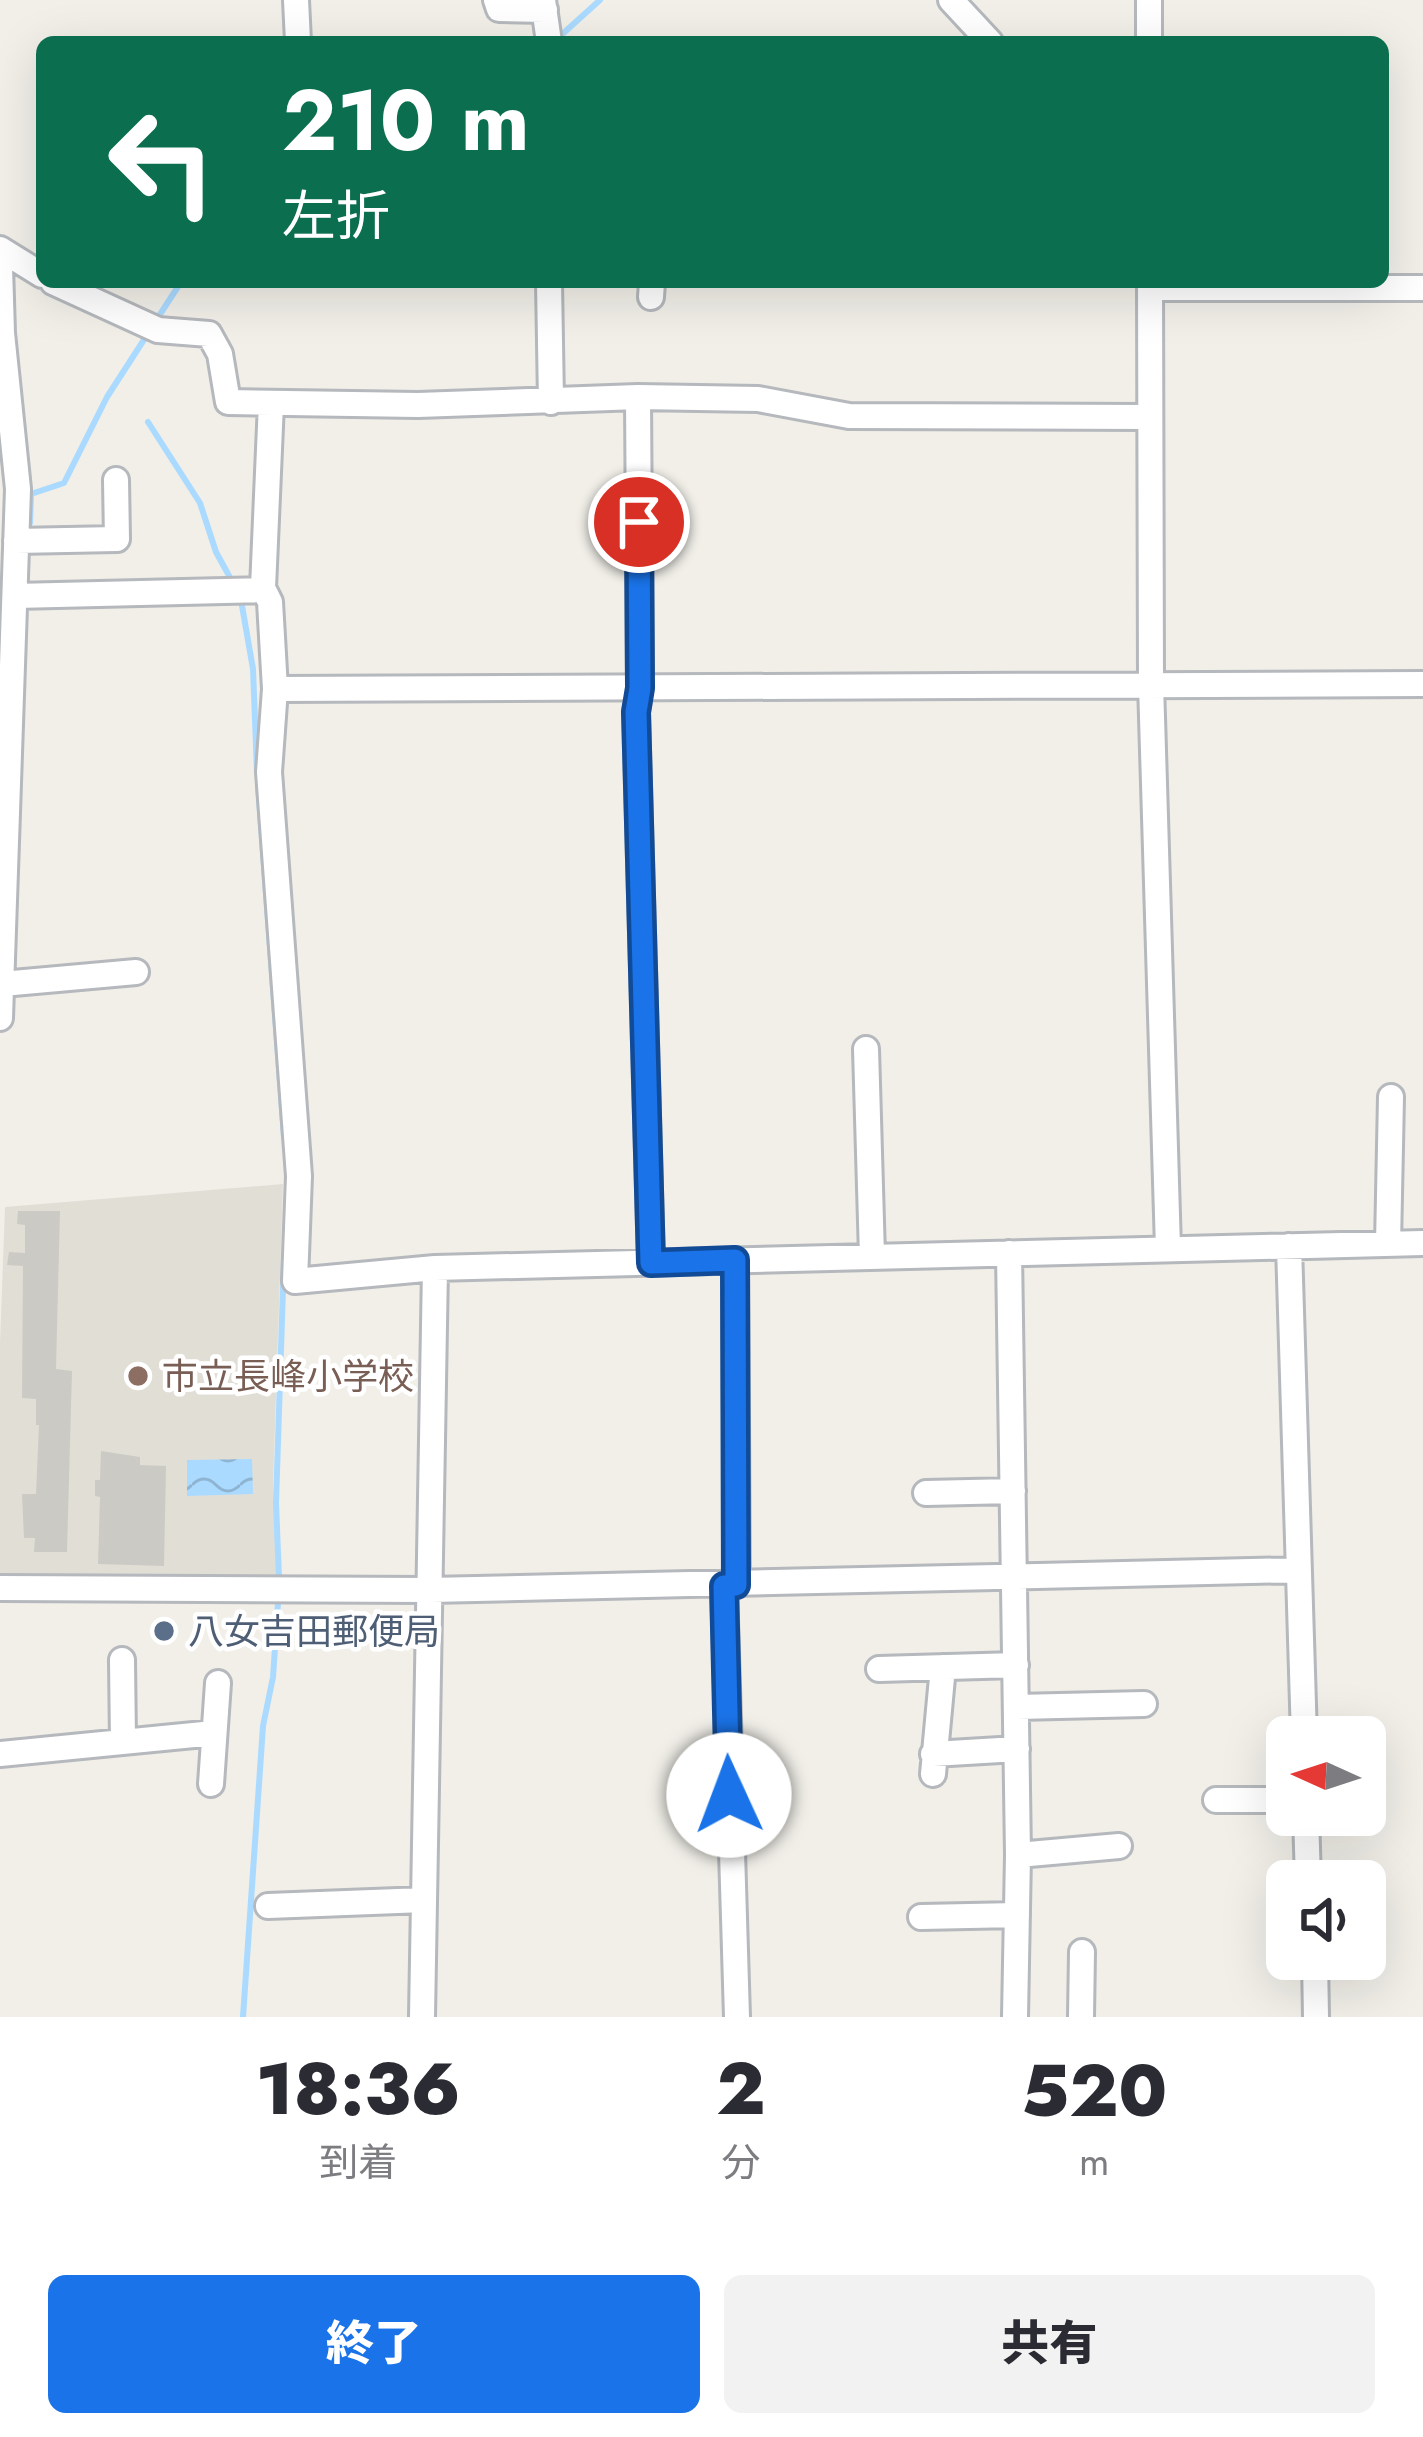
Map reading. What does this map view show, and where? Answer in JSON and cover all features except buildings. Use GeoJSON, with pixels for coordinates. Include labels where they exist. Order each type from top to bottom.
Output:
{"type":"FeatureCollection","features":[{"type":"Feature","properties":{"kind":"street"},"geometry":{"type":"LineString","coordinates":[[296,0],[298,36]]}},
{"type":"Feature","properties":{"kind":"street"},"geometry":{"type":"LineString","coordinates":[[496,0],[499,9],[544,5],[548,36]]}},
{"type":"Feature","properties":{"kind":"street"},"geometry":{"type":"LineString","coordinates":[[951,0],[984,36]]}},
{"type":"Feature","properties":{"kind":"street"},"geometry":{"type":"LineString","coordinates":[[1149,0],[1150,36]]}},
{"type":"Feature","properties":{"kind":"street"},"geometry":{"type":"LineString","coordinates":[[0,249],[36,271]]}},
{"type":"Feature","properties":{"kind":"street"},"geometry":{"type":"LineString","coordinates":[[0,266],[9,489],[16,541],[6,595],[0,1018]]}},
{"type":"Feature","properties":{"kind":"street"},"geometry":{"type":"LineString","coordinates":[[63,288],[158,330],[209,334],[220,354],[228,402],[638,397],[758,400],[849,416],[1150,417]]}},
{"type":"Feature","properties":{"kind":"street"},"geometry":{"type":"LineString","coordinates":[[549,288],[551,401]]}},
{"type":"Feature","properties":{"kind":"street"},"geometry":{"type":"LineString","coordinates":[[1150,288],[1150,684],[1168,1248]]}},
{"type":"Feature","properties":{"kind":"street"},"geometry":{"type":"LineString","coordinates":[[1389,288],[1423,288]]}},
{"type":"Feature","properties":{"kind":"street"},"geometry":{"type":"LineString","coordinates":[[638,397],[640,688],[636,712],[651,1263]]}},
{"type":"Feature","properties":{"kind":"street"},"geometry":{"type":"LineString","coordinates":[[272,403],[264,590],[270,602],[275,689],[269,772],[299,1176],[295,1281],[436,1268],[1423,1243]]}},
{"type":"Feature","properties":{"kind":"street"},"geometry":{"type":"LineString","coordinates":[[16,541],[117,539],[116,480]]}},
{"type":"Feature","properties":{"kind":"street"},"geometry":{"type":"LineString","coordinates":[[6,595],[264,590]]}},
{"type":"Feature","properties":{"kind":"street"},"geometry":{"type":"LineString","coordinates":[[275,689],[1423,684]]}},
{"type":"Feature","properties":{"kind":"street"},"geometry":{"type":"LineString","coordinates":[[1,1000],[136,972]]}},
{"type":"Feature","properties":{"kind":"street"},"geometry":{"type":"LineString","coordinates":[[866,1048],[872,1256]]}},
{"type":"Feature","properties":{"kind":"street"},"geometry":{"type":"LineString","coordinates":[[1388,1244],[1391,1096]]}},
{"type":"Feature","properties":{"kind":"street"},"geometry":{"type":"LineString","coordinates":[[1289,1246],[1303,1716]]}},
{"type":"Feature","properties":{"kind":"street"},"geometry":{"type":"LineString","coordinates":[[1009,1253],[1018,1855],[1015,2017]]}},
{"type":"Feature","properties":{"kind":"street"},"geometry":{"type":"LineString","coordinates":[[735,1260],[730,1585],[737,2005]]}},
{"type":"Feature","properties":{"kind":"street"},"geometry":{"type":"LineString","coordinates":[[422,2017],[436,1268]]}},
{"type":"Feature","properties":{"kind":"street"},"geometry":{"type":"LineString","coordinates":[[926,1493],[1013,1491]]}},
{"type":"Feature","properties":{"kind":"street"},"geometry":{"type":"LineString","coordinates":[[0,1588],[430,1590],[1298,1570]]}},
{"type":"Feature","properties":{"kind":"street"},"geometry":{"type":"LineString","coordinates":[[122,1660],[123,1742]]}},
{"type":"Feature","properties":{"kind":"street"},"geometry":{"type":"LineString","coordinates":[[879,1669],[1016,1665]]}},
{"type":"Feature","properties":{"kind":"street"},"geometry":{"type":"LineString","coordinates":[[943,1667],[933,1764],[1017,1749]]}},
{"type":"Feature","properties":{"kind":"street"},"geometry":{"type":"LineString","coordinates":[[211,1784],[218,1683]]}},
{"type":"Feature","properties":{"kind":"street"},"geometry":{"type":"LineString","coordinates":[[1016,1707],[1144,1704]]}},
{"type":"Feature","properties":{"kind":"street"},"geometry":{"type":"LineString","coordinates":[[0,1754],[214,1733]]}},
{"type":"Feature","properties":{"kind":"street"},"geometry":{"type":"LineString","coordinates":[[1216,1800],[1266,1800]]}},
{"type":"Feature","properties":{"kind":"street"},"geometry":{"type":"LineString","coordinates":[[1018,1855],[1119,1846]]}},
{"type":"Feature","properties":{"kind":"street"},"geometry":{"type":"LineString","coordinates":[[268,1906],[424,1900]]}},
{"type":"Feature","properties":{"kind":"street"},"geometry":{"type":"LineString","coordinates":[[921,1916],[1017,1915]]}},
{"type":"Feature","properties":{"kind":"street"},"geometry":{"type":"LineString","coordinates":[[1081,2017],[1082,1952]]}},
{"type":"Feature","properties":{"kind":"street"},"geometry":{"type":"LineString","coordinates":[[1315,1980],[1316,2017]]}},
{"type":"Feature","properties":{"kind":"shaded area","name":"市立長峰小学校"},"geometry":{"type":"Polygon","coordinates":[[[283,1184],[273,1485],[277,1580],[0,1577],[5,1207],[283,1184]]]}},
{"type":"Feature","properties":{"kind":"water"},"geometry":{"type":"Polygon","coordinates":[[[252,1459],[253,1494],[187,1496],[187,1460],[252,1459]]]}},
{"type":"Feature","properties":{"kind":"waterway"},"geometry":{"type":"LineString","coordinates":[[560,36],[600,0]]}},
{"type":"Feature","properties":{"kind":"waterway"},"geometry":{"type":"LineString","coordinates":[[157,319],[177,288]]}},
{"type":"Feature","properties":{"kind":"waterway"},"geometry":{"type":"LineString","coordinates":[[30,523],[31,494],[64,483],[107,397],[147,335]]}},
{"type":"Feature","properties":{"kind":"waterway"},"geometry":{"type":"LineString","coordinates":[[148,422],[200,503],[216,552],[233,583]]}},
{"type":"Feature","properties":{"kind":"waterway"},"geometry":{"type":"LineString","coordinates":[[241,600],[253,669],[257,772]]}},
{"type":"Feature","properties":{"kind":"waterway"},"geometry":{"type":"LineString","coordinates":[[258,785],[284,1137]]}},
{"type":"Feature","properties":{"kind":"waterway"},"geometry":{"type":"LineString","coordinates":[[279,1578],[276,1503],[284,1258]]}},
{"type":"Feature","properties":{"kind":"waterway"},"geometry":{"type":"LineString","coordinates":[[243,2017],[263,1726],[273,1677],[278,1603]]}},
{"type":"Feature","properties":{"kind":"place","name":"市立長峰小学校"},"geometry":{"type":"Point","coordinates":[138,1376]}},
{"type":"Feature","properties":{"kind":"place","name":"八女吉田郵便局"},"geometry":{"type":"Point","coordinates":[164,1631]}},
{"type":"Feature","properties":{"kind":"route"},"geometry":{"type":"LineString","coordinates":[[639,522],[640,688],[636,712],[651,1263],[735,1260],[736,1585],[724,1586],[729,1795]]}}]}
